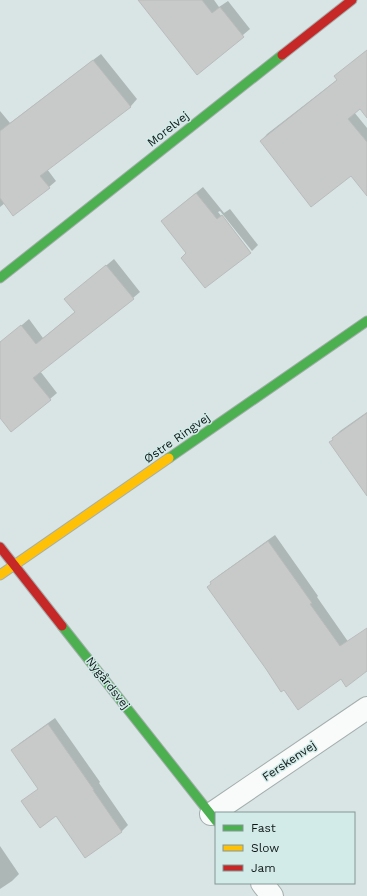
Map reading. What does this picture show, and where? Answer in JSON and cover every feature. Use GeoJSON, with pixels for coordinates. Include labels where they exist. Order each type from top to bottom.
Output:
{"type":"FeatureCollection","features":[{"type":"Feature","properties":{"kind":"street","name":"Morelvej"},"geometry":{"type":"LineString","coordinates":[[0,278],[352,0]]}},
{"type":"Feature","properties":{"kind":"street","name":"Østre Ringvej"},"geometry":{"type":"LineString","coordinates":[[0,575],[367,321]]}},
{"type":"Feature","properties":{"kind":"street","name":"Nygårdsvej"},"geometry":{"type":"LineString","coordinates":[[0,547],[15,564],[214,818]]}},
{"type":"Feature","properties":{"kind":"street","name":"Ferskenvej"},"geometry":{"type":"LineString","coordinates":[[222,812],[367,708]]}},
{"type":"Feature","properties":{"kind":"street"},"geometry":{"type":"LineString","coordinates":[[263,884],[272,896]]}},
{"type":"Feature","properties":{"kind":"building"},"geometry":{"type":"Polygon","coordinates":[[[138,0],[202,0],[212,13],[220,7],[244,37],[197,75],[138,0]]]}},
{"type":"Feature","properties":{"kind":"building"},"geometry":{"type":"Polygon","coordinates":[[[367,50],[367,118],[360,109],[348,119],[367,142],[367,196],[351,176],[311,207],[260,141],[337,80],[334,76],[367,50]]]}},
{"type":"Feature","properties":{"kind":"building"},"geometry":{"type":"Polygon","coordinates":[[[93,60],[131,107],[40,176],[50,188],[13,216],[0,198],[0,131],[93,60]]]}},
{"type":"Feature","properties":{"kind":"building"},"geometry":{"type":"Polygon","coordinates":[[[196,193],[217,219],[222,215],[251,253],[205,288],[181,258],[186,253],[161,221],[196,193]]]}},
{"type":"Feature","properties":{"kind":"building"},"geometry":{"type":"Polygon","coordinates":[[[106,265],[134,299],[33,378],[51,400],[11,432],[0,418],[0,342],[21,325],[36,344],[75,312],[64,299],[106,265]]]}},
{"type":"Feature","properties":{"kind":"building"},"geometry":{"type":"Polygon","coordinates":[[[367,413],[367,496],[329,442],[333,440],[332,438],[367,413]]]}},
{"type":"Feature","properties":{"kind":"building"},"geometry":{"type":"Polygon","coordinates":[[[268,541],[312,603],[310,604],[340,646],[367,628],[367,671],[346,687],[341,679],[298,710],[284,690],[281,692],[207,587],[211,584],[210,582],[268,541]]]}},
{"type":"Feature","properties":{"kind":"building"},"geometry":{"type":"Polygon","coordinates":[[[48,724],[122,832],[85,858],[56,816],[40,828],[21,801],[38,789],[11,750],[48,724]]]}},
{"type":"Feature","properties":{"kind":"traffic: fast"},"geometry":{"type":"LineString","coordinates":[[0,278],[282,55]]}},
{"type":"Feature","properties":{"kind":"traffic: fast"},"geometry":{"type":"LineString","coordinates":[[169,458],[367,321]]}},
{"type":"Feature","properties":{"kind":"traffic: fast"},"geometry":{"type":"LineString","coordinates":[[62,626],[215,820]]}},
{"type":"Feature","properties":{"kind":"traffic: slow"},"geometry":{"type":"LineString","coordinates":[[0,575],[169,458]]}},
{"type":"Feature","properties":{"kind":"traffic: jam"},"geometry":{"type":"LineString","coordinates":[[282,55],[352,0]]}},
{"type":"Feature","properties":{"kind":"traffic: jam"},"geometry":{"type":"LineString","coordinates":[[0,547],[62,626]]}}]}
